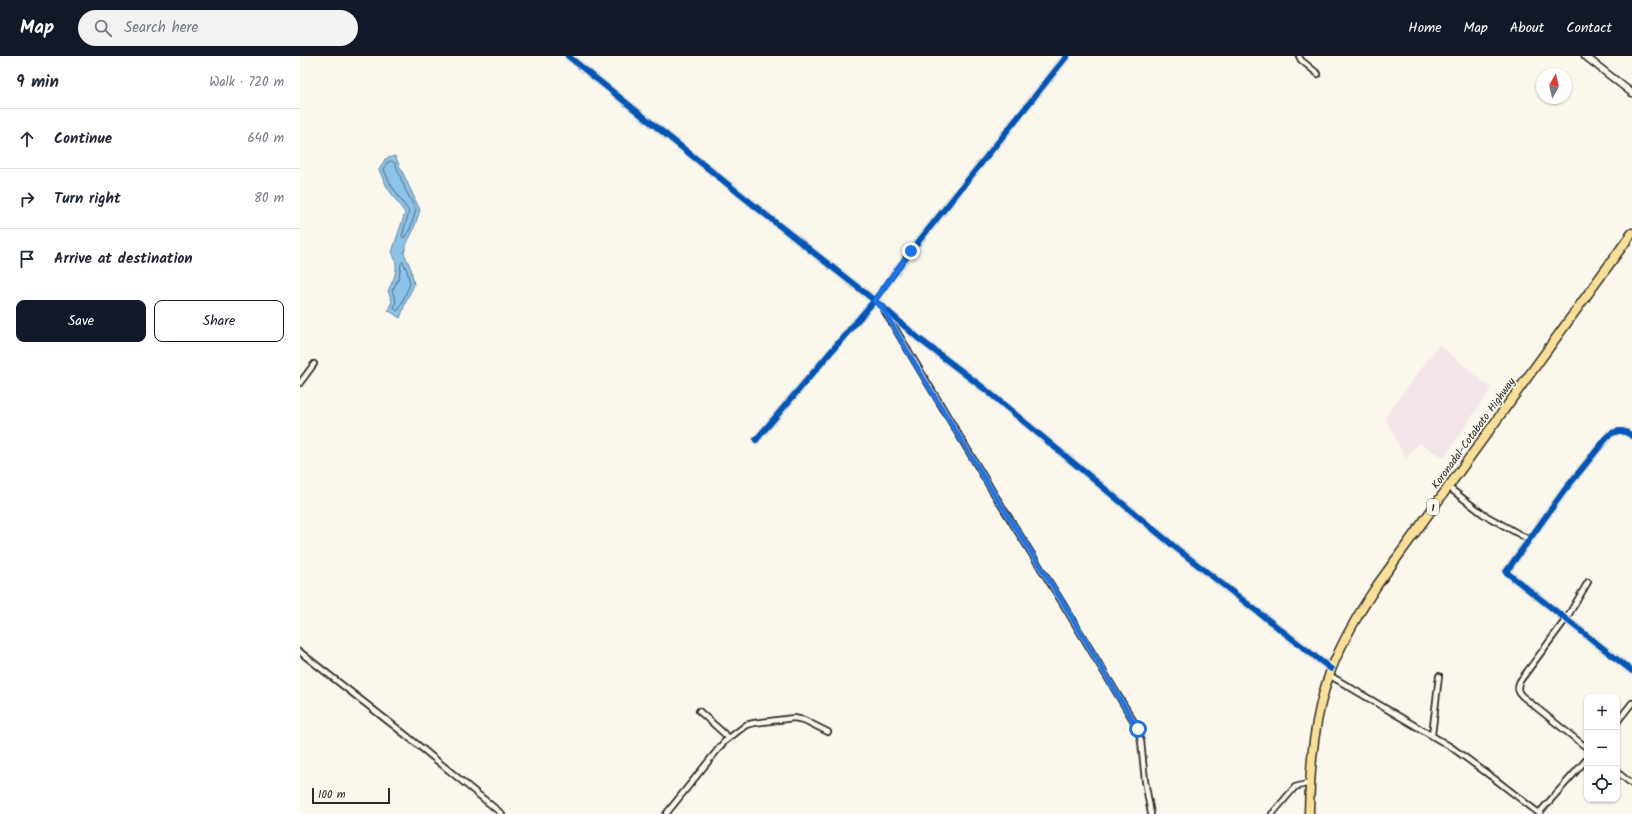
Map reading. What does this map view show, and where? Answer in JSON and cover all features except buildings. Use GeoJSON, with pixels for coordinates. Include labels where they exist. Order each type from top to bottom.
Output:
{"type":"FeatureCollection","features":[{"type":"Feature","properties":{"kind":"highway","name":"Koronadal-Cotabato Highway"},"geometry":{"type":"LineString","coordinates":[[1309,814],[1310,783],[1317,719],[1330,672],[1346,636],[1368,599],[1447,486],[1510,402],[1632,233]]}},
{"type":"Feature","properties":{"kind":"street"},"geometry":{"type":"LineString","coordinates":[[568,56],[882,307],[918,338],[968,375],[1176,548],[1330,672],[1432,735],[1470,761],[1539,814],[1584,762]]}},
{"type":"Feature","properties":{"kind":"street"},"geometry":{"type":"LineString","coordinates":[[756,440],[874,301],[911,251],[1067,56]]}},
{"type":"Feature","properties":{"kind":"street"},"geometry":{"type":"LineString","coordinates":[[1299,56],[1301,60],[1318,74]]}},
{"type":"Feature","properties":{"kind":"street"},"geometry":{"type":"LineString","coordinates":[[1585,56],[1632,93]]}},
{"type":"Feature","properties":{"kind":"street"},"geometry":{"type":"LineString","coordinates":[[882,307],[993,492],[1060,598],[1136,725],[1141,741],[1145,781],[1151,814]]}},
{"type":"Feature","properties":{"kind":"street"},"geometry":{"type":"LineString","coordinates":[[300,382],[314,364]]}},
{"type":"Feature","properties":{"kind":"street"},"geometry":{"type":"LineString","coordinates":[[1632,436],[1621,430],[1609,435],[1564,491],[1528,539],[1506,572],[1632,670]]}},
{"type":"Feature","properties":{"kind":"street"},"geometry":{"type":"LineString","coordinates":[[1447,486],[1483,514],[1528,539]]}},
{"type":"Feature","properties":{"kind":"street"},"geometry":{"type":"LineString","coordinates":[[1584,746],[1522,696],[1518,690],[1518,684],[1566,619],[1588,582]]}},
{"type":"Feature","properties":{"kind":"street"},"geometry":{"type":"LineString","coordinates":[[300,652],[407,736],[502,814]]}},
{"type":"Feature","properties":{"kind":"street"},"geometry":{"type":"LineString","coordinates":[[1432,735],[1438,676]]}},
{"type":"Feature","properties":{"kind":"street"},"geometry":{"type":"LineString","coordinates":[[1620,718],[1632,703]]}},
{"type":"Feature","properties":{"kind":"street"},"geometry":{"type":"LineString","coordinates":[[699,711],[729,738]]}},
{"type":"Feature","properties":{"kind":"street"},"geometry":{"type":"LineString","coordinates":[[666,814],[729,738],[746,725],[791,718],[804,720],[828,732]]}},
{"type":"Feature","properties":{"kind":"street"},"geometry":{"type":"LineString","coordinates":[[1620,774],[1632,784]]}},
{"type":"Feature","properties":{"kind":"street"},"geometry":{"type":"LineString","coordinates":[[1272,814],[1295,787],[1310,783]]}},
{"type":"Feature","properties":{"kind":"shaded area"},"geometry":{"type":"Polygon","coordinates":[[[1439,345],[1491,388],[1444,458],[1419,443],[1406,459],[1385,417],[1439,345]]]}},
{"type":"Feature","properties":{"kind":"water"},"geometry":{"type":"Polygon","coordinates":[[[395,156],[420,210],[404,253],[411,269],[414,285],[400,318],[388,310],[392,301],[388,291],[396,272],[396,263],[392,252],[405,213],[387,187],[379,170],[385,159],[395,156]]]}},
{"type":"Feature","properties":{"kind":"cycle path"},"geometry":{"type":"LineString","coordinates":[[568,56],[884,308],[918,338],[986,390],[1176,548],[1331,669]]}},
{"type":"Feature","properties":{"kind":"cycle path"},"geometry":{"type":"LineString","coordinates":[[756,440],[874,301],[911,251],[1067,56]]}},
{"type":"Feature","properties":{"kind":"cycle path"},"geometry":{"type":"LineString","coordinates":[[1632,436],[1621,431],[1609,435],[1564,491],[1506,572],[1632,671]]}},
{"type":"Feature","properties":{"kind":"route"},"geometry":{"type":"LineString","coordinates":[[911,251],[874,301],[882,307],[993,492],[1060,598],[1138,729]]}}]}
